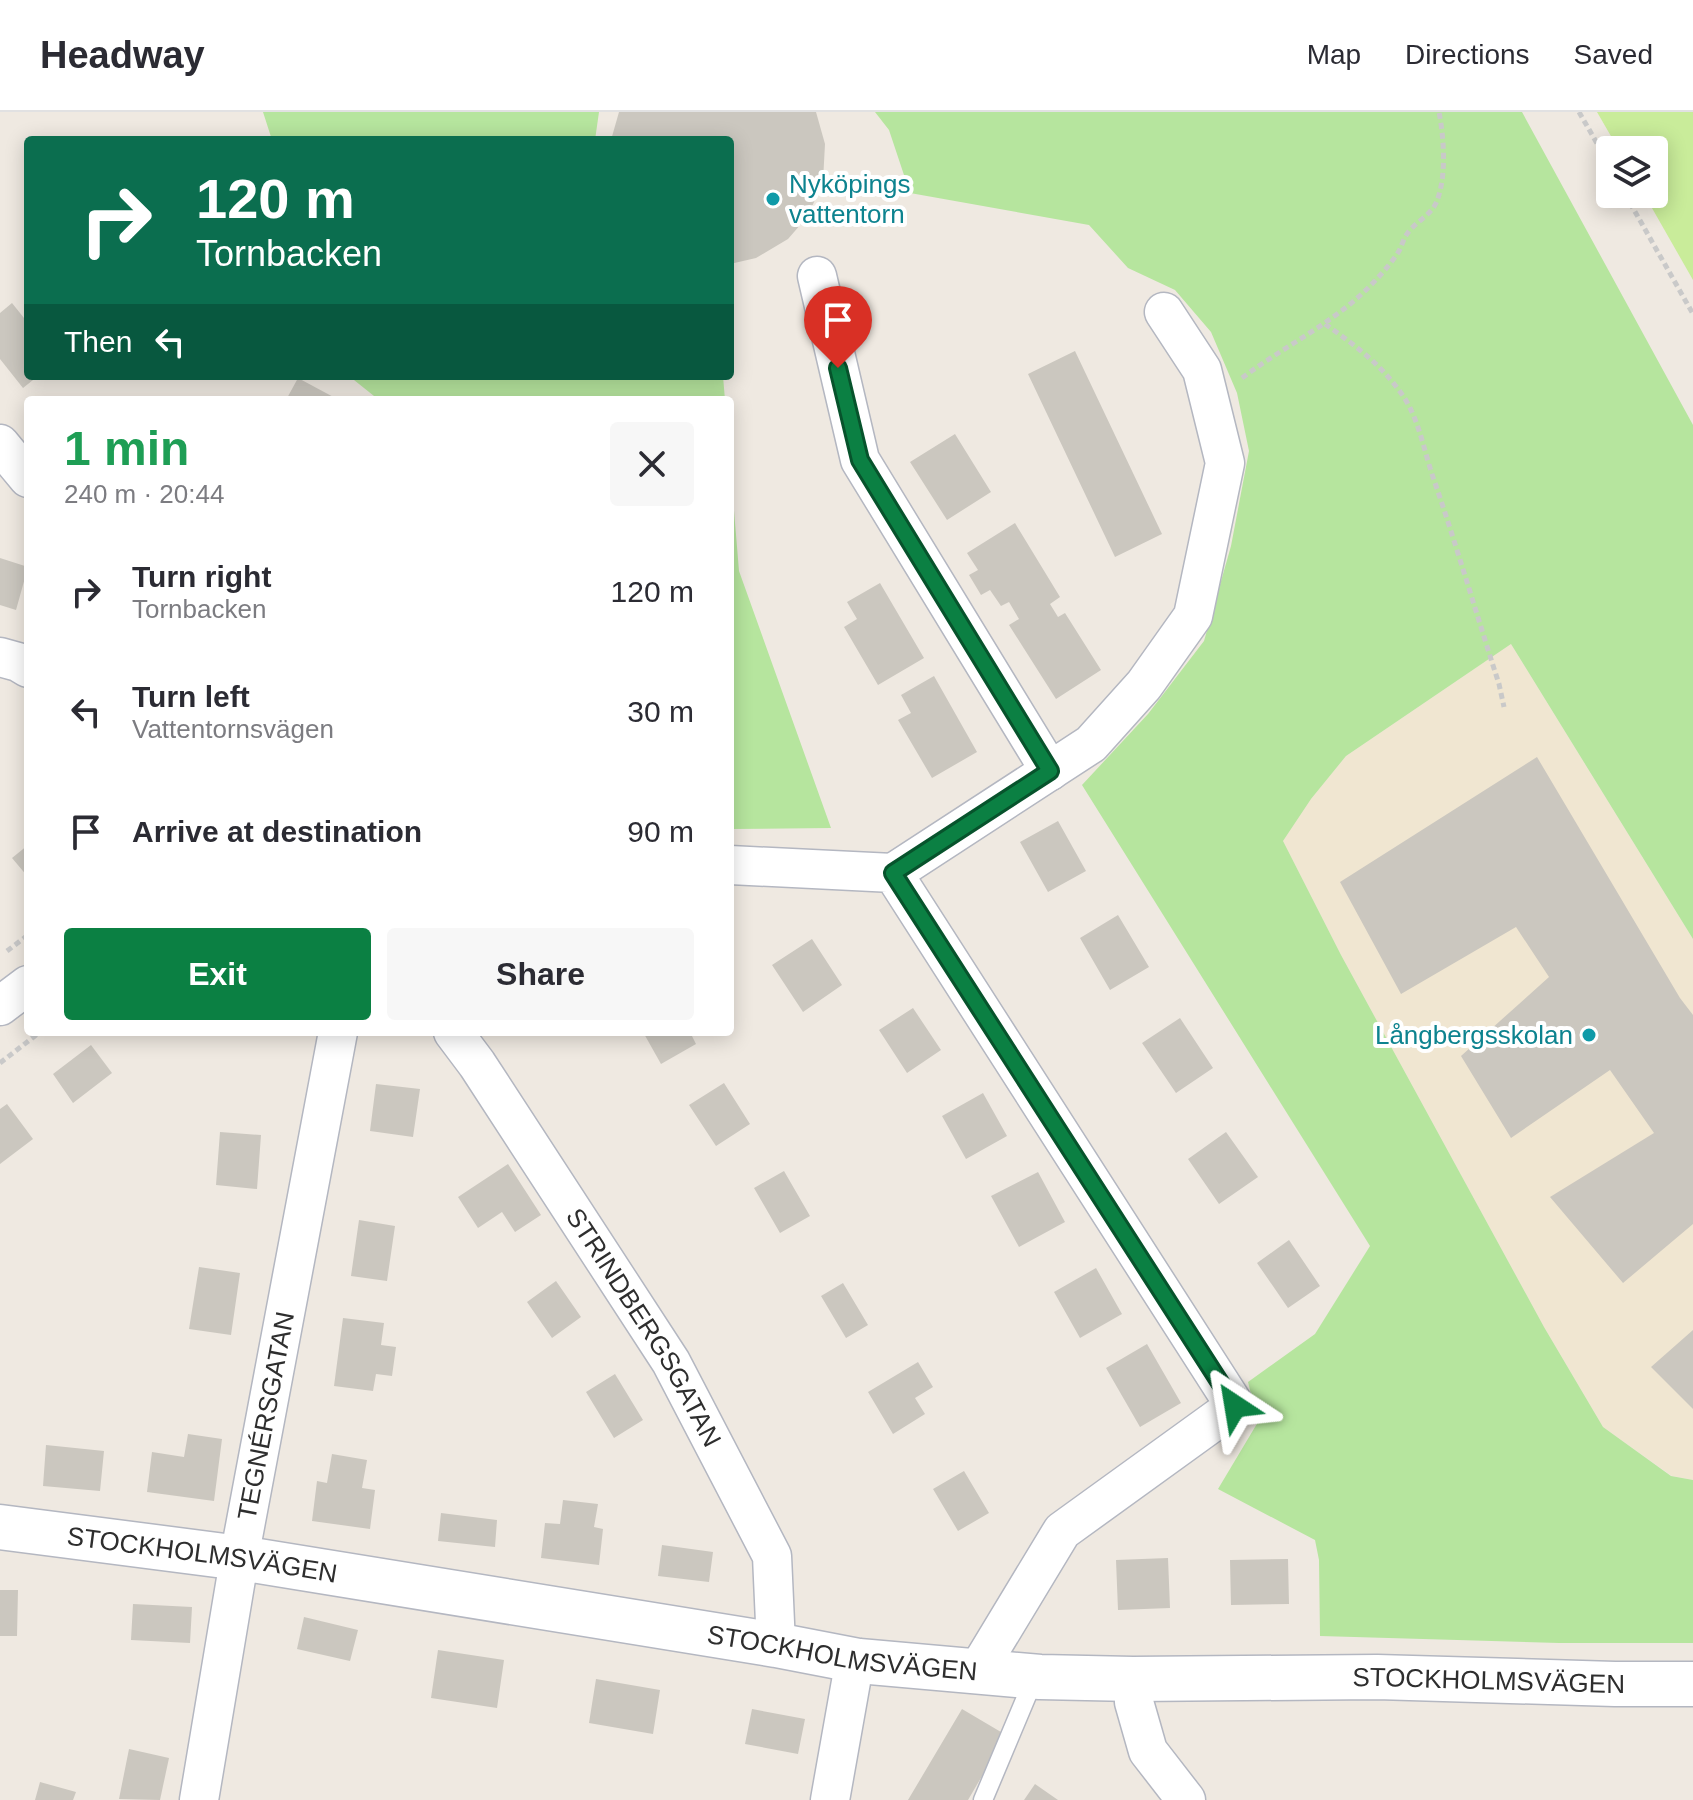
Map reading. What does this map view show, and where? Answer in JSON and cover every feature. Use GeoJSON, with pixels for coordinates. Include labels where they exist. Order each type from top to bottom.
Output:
{"type":"FeatureCollection","features":[{"type":"Feature","properties":{"kind":"street"},"geometry":{"type":"LineString","coordinates":[[817,276],[860,460],[1050,771]]}},
{"type":"Feature","properties":{"kind":"street"},"geometry":{"type":"LineString","coordinates":[[734,865],[893,873],[1091,744],[1144,685],[1193,616],[1225,463],[1202,370],[1164,312]]}},
{"type":"Feature","properties":{"kind":"street"},"geometry":{"type":"LineString","coordinates":[[0,444],[24,473]]}},
{"type":"Feature","properties":{"kind":"street"},"geometry":{"type":"LineString","coordinates":[[0,657],[24,666]]}},
{"type":"Feature","properties":{"kind":"street"},"geometry":{"type":"LineString","coordinates":[[893,873],[1235,1406],[1062,1531],[976,1673]]}},
{"type":"Feature","properties":{"kind":"street"},"geometry":{"type":"LineString","coordinates":[[0,1006],[24,988]]}},
{"type":"Feature","properties":{"kind":"street","name":"TEGNÉRSGATAN"},"geometry":{"type":"LineString","coordinates":[[199,1800],[240,1558],[337,1036]]}},
{"type":"Feature","properties":{"kind":"street","name":"STRINDBERGSGATAN"},"geometry":{"type":"LineString","coordinates":[[456,1036],[671,1362],[772,1556],[776,1645]]}},
{"type":"Feature","properties":{"kind":"street","name":"STOCKHOLMSVÄGEN"},"geometry":{"type":"LineString","coordinates":[[0,1527],[240,1558],[859,1661],[976,1673],[1133,1679],[1377,1677],[1693,1684]]}},
{"type":"Feature","properties":{"kind":"street"},"geometry":{"type":"LineString","coordinates":[[830,1800],[852,1676],[859,1661]]}},
{"type":"Feature","properties":{"kind":"street"},"geometry":{"type":"LineString","coordinates":[[1133,1679],[1134,1702],[1148,1751],[1186,1800]]}},
{"type":"Feature","properties":{"kind":"lane"},"geometry":{"type":"LineString","coordinates":[[983,1800],[1028,1693],[1040,1677]]}},
{"type":"Feature","properties":{"kind":"path"},"geometry":{"type":"LineString","coordinates":[[1210,403],[1259,366],[1325,324],[1368,289],[1397,253],[1407,232],[1436,204],[1443,172],[1444,134],[1439,112]]}},
{"type":"Feature","properties":{"kind":"path"},"geometry":{"type":"LineString","coordinates":[[1579,112],[1596,142]]}},
{"type":"Feature","properties":{"kind":"path"},"geometry":{"type":"LineString","coordinates":[[1633,208],[1693,314]]}},
{"type":"Feature","properties":{"kind":"path"},"geometry":{"type":"LineString","coordinates":[[1325,324],[1368,355],[1400,390],[1418,424],[1504,707]]}},
{"type":"Feature","properties":{"kind":"path"},"geometry":{"type":"LineString","coordinates":[[0,957],[24,938]]}},
{"type":"Feature","properties":{"kind":"path"},"geometry":{"type":"LineString","coordinates":[[0,1063],[35,1036]]}},
{"type":"Feature","properties":{"kind":"shaded area"},"geometry":{"type":"Polygon","coordinates":[[[1511,644],[1693,939],[1693,1480],[1672,1476],[1603,1427],[1544,1327],[1341,955],[1283,841],[1311,799],[1346,756],[1511,644]]]}},
{"type":"Feature","properties":{"kind":"green space"},"geometry":{"type":"Polygon","coordinates":[[[263,112],[599,112],[596,136],[271,136],[263,112]]]}},
{"type":"Feature","properties":{"kind":"green space"},"geometry":{"type":"Polygon","coordinates":[[[875,112],[1522,112],[1693,425],[1693,939],[1511,644],[1346,756],[1311,799],[1283,841],[1341,955],[1544,1327],[1603,1427],[1671,1476],[1693,1480],[1693,1643],[1559,1643],[1320,1636],[1319,1560],[1315,1540],[1218,1489],[1258,1422],[1248,1382],[1315,1334],[1370,1246],[1082,785],[1148,714],[1204,641],[1231,546],[1249,451],[1237,393],[1211,332],[1175,290],[1128,268],[1089,225],[910,193],[889,130],[875,112]]]}},
{"type":"Feature","properties":{"kind":"green space"},"geometry":{"type":"Polygon","coordinates":[[[1597,112],[1693,112],[1693,280],[1652,208],[1668,208],[1668,136],[1611,136],[1597,112]]]}},
{"type":"Feature","properties":{"kind":"green space"},"geometry":{"type":"Polygon","coordinates":[[[354,380],[723,380],[725,396],[374,396],[354,380]]]}},
{"type":"Feature","properties":{"kind":"green space"},"geometry":{"type":"Polygon","coordinates":[[[734,510],[739,571],[831,828],[734,829],[734,510]]]}},
{"type":"Feature","properties":{"kind":"building","name":"Nyköpings vattentorn"},"geometry":{"type":"Polygon","coordinates":[[[619,112],[816,112],[825,144],[823,181],[808,216],[788,239],[756,258],[734,263],[734,136],[612,136],[619,112]]]}},
{"type":"Feature","properties":{"kind":"building"},"geometry":{"type":"Polygon","coordinates":[[[12,303],[24,318],[24,380],[33,380],[23,388],[0,359],[0,313],[12,303]]]}},
{"type":"Feature","properties":{"kind":"building"},"geometry":{"type":"Polygon","coordinates":[[[1075,351],[1162,534],[1115,557],[1028,374],[1075,351]]]}},
{"type":"Feature","properties":{"kind":"building"},"geometry":{"type":"Polygon","coordinates":[[[297,380],[302,380],[332,396],[288,396],[297,380]]]}},
{"type":"Feature","properties":{"kind":"building"},"geometry":{"type":"Polygon","coordinates":[[[955,434],[991,492],[947,520],[910,462],[955,434]]]}},
{"type":"Feature","properties":{"kind":"building"},"geometry":{"type":"Polygon","coordinates":[[[1015,523],[1060,597],[1050,604],[1058,617],[1065,613],[1101,670],[1056,699],[1009,625],[1019,619],[1009,602],[1001,606],[990,590],[981,595],[969,575],[978,570],[967,553],[1015,523]]]}},
{"type":"Feature","properties":{"kind":"building"},"geometry":{"type":"Polygon","coordinates":[[[0,558],[24,566],[24,581],[16,610],[0,605],[0,558]]]}},
{"type":"Feature","properties":{"kind":"building"},"geometry":{"type":"Polygon","coordinates":[[[880,583],[924,658],[878,685],[844,627],[857,619],[847,602],[880,583]]]}},
{"type":"Feature","properties":{"kind":"building"},"geometry":{"type":"Polygon","coordinates":[[[934,676],[977,752],[932,778],[898,720],[911,713],[901,695],[934,676]]]}},
{"type":"Feature","properties":{"kind":"building","name":"Långbergsskolan"},"geometry":{"type":"Polygon","coordinates":[[[1537,757],[1693,1015],[1693,1224],[1623,1283],[1550,1197],[1654,1133],[1610,1070],[1511,1138],[1461,1056],[1549,977],[1516,927],[1401,994],[1340,882],[1537,757]]]}},
{"type":"Feature","properties":{"kind":"building"},"geometry":{"type":"Polygon","coordinates":[[[1058,821],[1086,871],[1048,892],[1020,842],[1058,821]]]}},
{"type":"Feature","properties":{"kind":"building"},"geometry":{"type":"Polygon","coordinates":[[[24,848],[24,872],[12,858],[24,848]]]}},
{"type":"Feature","properties":{"kind":"building"},"geometry":{"type":"Polygon","coordinates":[[[1118,915],[1149,967],[1110,990],[1080,938],[1118,915]]]}},
{"type":"Feature","properties":{"kind":"building"},"geometry":{"type":"Polygon","coordinates":[[[812,939],[842,985],[803,1012],[772,965],[812,939]]]}},
{"type":"Feature","properties":{"kind":"building"},"geometry":{"type":"Polygon","coordinates":[[[913,1008],[941,1050],[907,1073],[879,1030],[913,1008]]]}},
{"type":"Feature","properties":{"kind":"building"},"geometry":{"type":"Polygon","coordinates":[[[1180,1018],[1213,1068],[1176,1093],[1142,1043],[1180,1018]]]}},
{"type":"Feature","properties":{"kind":"building"},"geometry":{"type":"Polygon","coordinates":[[[645,1036],[692,1036],[696,1044],[661,1064],[645,1036]]]}},
{"type":"Feature","properties":{"kind":"building"},"geometry":{"type":"Polygon","coordinates":[[[91,1045],[112,1073],[73,1103],[53,1074],[91,1045]]]}},
{"type":"Feature","properties":{"kind":"building"},"geometry":{"type":"Polygon","coordinates":[[[724,1083],[750,1124],[716,1146],[689,1105],[724,1083]]]}},
{"type":"Feature","properties":{"kind":"building"},"geometry":{"type":"Polygon","coordinates":[[[376,1084],[420,1089],[413,1137],[370,1131],[376,1084]]]}},
{"type":"Feature","properties":{"kind":"building"},"geometry":{"type":"Polygon","coordinates":[[[983,1093],[1007,1136],[966,1159],[942,1116],[983,1093]]]}},
{"type":"Feature","properties":{"kind":"building"},"geometry":{"type":"Polygon","coordinates":[[[7,1104],[33,1139],[0,1164],[0,1109],[7,1104]]]}},
{"type":"Feature","properties":{"kind":"building"},"geometry":{"type":"Polygon","coordinates":[[[220,1132],[261,1135],[257,1189],[216,1185],[220,1132]]]}},
{"type":"Feature","properties":{"kind":"building"},"geometry":{"type":"Polygon","coordinates":[[[1226,1132],[1258,1177],[1219,1204],[1188,1159],[1226,1132]]]}},
{"type":"Feature","properties":{"kind":"building"},"geometry":{"type":"Polygon","coordinates":[[[508,1164],[541,1215],[515,1232],[502,1212],[478,1228],[458,1197],[508,1164]]]}},
{"type":"Feature","properties":{"kind":"building"},"geometry":{"type":"Polygon","coordinates":[[[784,1171],[810,1216],[780,1233],[754,1188],[784,1171]]]}},
{"type":"Feature","properties":{"kind":"building"},"geometry":{"type":"Polygon","coordinates":[[[1038,1172],[1065,1222],[1019,1247],[991,1196],[1038,1172]]]}},
{"type":"Feature","properties":{"kind":"building"},"geometry":{"type":"Polygon","coordinates":[[[359,1220],[395,1226],[387,1281],[351,1276],[359,1220]]]}},
{"type":"Feature","properties":{"kind":"building"},"geometry":{"type":"Polygon","coordinates":[[[1289,1240],[1320,1286],[1288,1308],[1257,1263],[1289,1240]]]}},
{"type":"Feature","properties":{"kind":"building"},"geometry":{"type":"Polygon","coordinates":[[[199,1267],[240,1273],[231,1335],[189,1329],[199,1267]]]}},
{"type":"Feature","properties":{"kind":"building"},"geometry":{"type":"Polygon","coordinates":[[[1096,1268],[1122,1314],[1080,1338],[1054,1292],[1096,1268]]]}},
{"type":"Feature","properties":{"kind":"building"},"geometry":{"type":"Polygon","coordinates":[[[556,1281],[581,1317],[552,1338],[527,1302],[556,1281]]]}},
{"type":"Feature","properties":{"kind":"building"},"geometry":{"type":"Polygon","coordinates":[[[843,1283],[868,1325],[846,1338],[821,1296],[843,1283]]]}},
{"type":"Feature","properties":{"kind":"building"},"geometry":{"type":"Polygon","coordinates":[[[343,1318],[384,1323],[381,1345],[396,1347],[392,1376],[376,1374],[373,1391],[334,1386],[343,1318]]]}},
{"type":"Feature","properties":{"kind":"building"},"geometry":{"type":"Polygon","coordinates":[[[1693,1330],[1693,1409],[1651,1367],[1693,1330]]]}},
{"type":"Feature","properties":{"kind":"building"},"geometry":{"type":"Polygon","coordinates":[[[1147,1344],[1181,1403],[1140,1427],[1106,1368],[1147,1344]]]}},
{"type":"Feature","properties":{"kind":"building"},"geometry":{"type":"Polygon","coordinates":[[[918,1362],[933,1387],[915,1398],[925,1414],[893,1434],[868,1392],[918,1362]]]}},
{"type":"Feature","properties":{"kind":"building"},"geometry":{"type":"Polygon","coordinates":[[[615,1374],[643,1420],[614,1438],[586,1392],[615,1374]]]}},
{"type":"Feature","properties":{"kind":"building"},"geometry":{"type":"Polygon","coordinates":[[[188,1434],[222,1439],[214,1501],[147,1492],[152,1452],[184,1457],[188,1434]]]}},
{"type":"Feature","properties":{"kind":"building"},"geometry":{"type":"Polygon","coordinates":[[[46,1445],[104,1451],[100,1491],[43,1486],[46,1445]]]}},
{"type":"Feature","properties":{"kind":"building"},"geometry":{"type":"Polygon","coordinates":[[[332,1454],[367,1460],[362,1488],[375,1490],[370,1529],[312,1521],[317,1481],[327,1483],[332,1454]]]}},
{"type":"Feature","properties":{"kind":"building"},"geometry":{"type":"Polygon","coordinates":[[[964,1471],[989,1513],[958,1531],[933,1489],[964,1471]]]}},
{"type":"Feature","properties":{"kind":"building"},"geometry":{"type":"Polygon","coordinates":[[[563,1500],[598,1504],[594,1527],[603,1529],[599,1565],[541,1558],[545,1523],[560,1524],[563,1500]]]}},
{"type":"Feature","properties":{"kind":"building"},"geometry":{"type":"Polygon","coordinates":[[[441,1513],[497,1520],[495,1547],[438,1541],[441,1513]]]}},
{"type":"Feature","properties":{"kind":"building"},"geometry":{"type":"Polygon","coordinates":[[[662,1545],[713,1552],[709,1582],[658,1576],[662,1545]]]}},
{"type":"Feature","properties":{"kind":"building"},"geometry":{"type":"Polygon","coordinates":[[[1168,1558],[1170,1608],[1118,1610],[1116,1560],[1168,1558]]]}},
{"type":"Feature","properties":{"kind":"building"},"geometry":{"type":"Polygon","coordinates":[[[1288,1559],[1289,1604],[1231,1605],[1230,1560],[1288,1559]]]}},
{"type":"Feature","properties":{"kind":"building"},"geometry":{"type":"Polygon","coordinates":[[[0,1590],[18,1590],[17,1636],[0,1636],[0,1590]]]}},
{"type":"Feature","properties":{"kind":"building"},"geometry":{"type":"Polygon","coordinates":[[[133,1604],[192,1607],[190,1643],[131,1640],[133,1604]]]}},
{"type":"Feature","properties":{"kind":"building"},"geometry":{"type":"Polygon","coordinates":[[[304,1617],[358,1630],[350,1661],[297,1649],[304,1617]]]}},
{"type":"Feature","properties":{"kind":"building"},"geometry":{"type":"Polygon","coordinates":[[[438,1650],[504,1660],[497,1708],[431,1698],[438,1650]]]}},
{"type":"Feature","properties":{"kind":"building"},"geometry":{"type":"Polygon","coordinates":[[[596,1679],[660,1690],[653,1734],[589,1723],[596,1679]]]}},
{"type":"Feature","properties":{"kind":"building"},"geometry":{"type":"Polygon","coordinates":[[[752,1709],[805,1719],[798,1754],[745,1744],[752,1709]]]}},
{"type":"Feature","properties":{"kind":"building"},"geometry":{"type":"Polygon","coordinates":[[[962,1709],[1006,1735],[968,1800],[908,1800],[962,1709]]]}},
{"type":"Feature","properties":{"kind":"building"},"geometry":{"type":"Polygon","coordinates":[[[129,1749],[169,1758],[160,1800],[119,1799],[129,1749]]]}},
{"type":"Feature","properties":{"kind":"building"},"geometry":{"type":"Polygon","coordinates":[[[40,1782],[76,1792],[73,1800],[35,1800],[40,1782]]]}},
{"type":"Feature","properties":{"kind":"building"},"geometry":{"type":"Polygon","coordinates":[[[1035,1784],[1058,1800],[1024,1800],[1035,1784]]]}},
{"type":"Feature","properties":{"kind":"place","name":"Nyköpings vattentorn"},"geometry":{"type":"Point","coordinates":[773,199]}},
{"type":"Feature","properties":{"kind":"place","name":"Långbergsskolan"},"geometry":{"type":"Point","coordinates":[1589,1035]}},
{"type":"Feature","properties":{"kind":"route"},"geometry":{"type":"LineString","coordinates":[[838,368],[860,460],[1050,771],[893,873],[1235,1406]]}}]}
